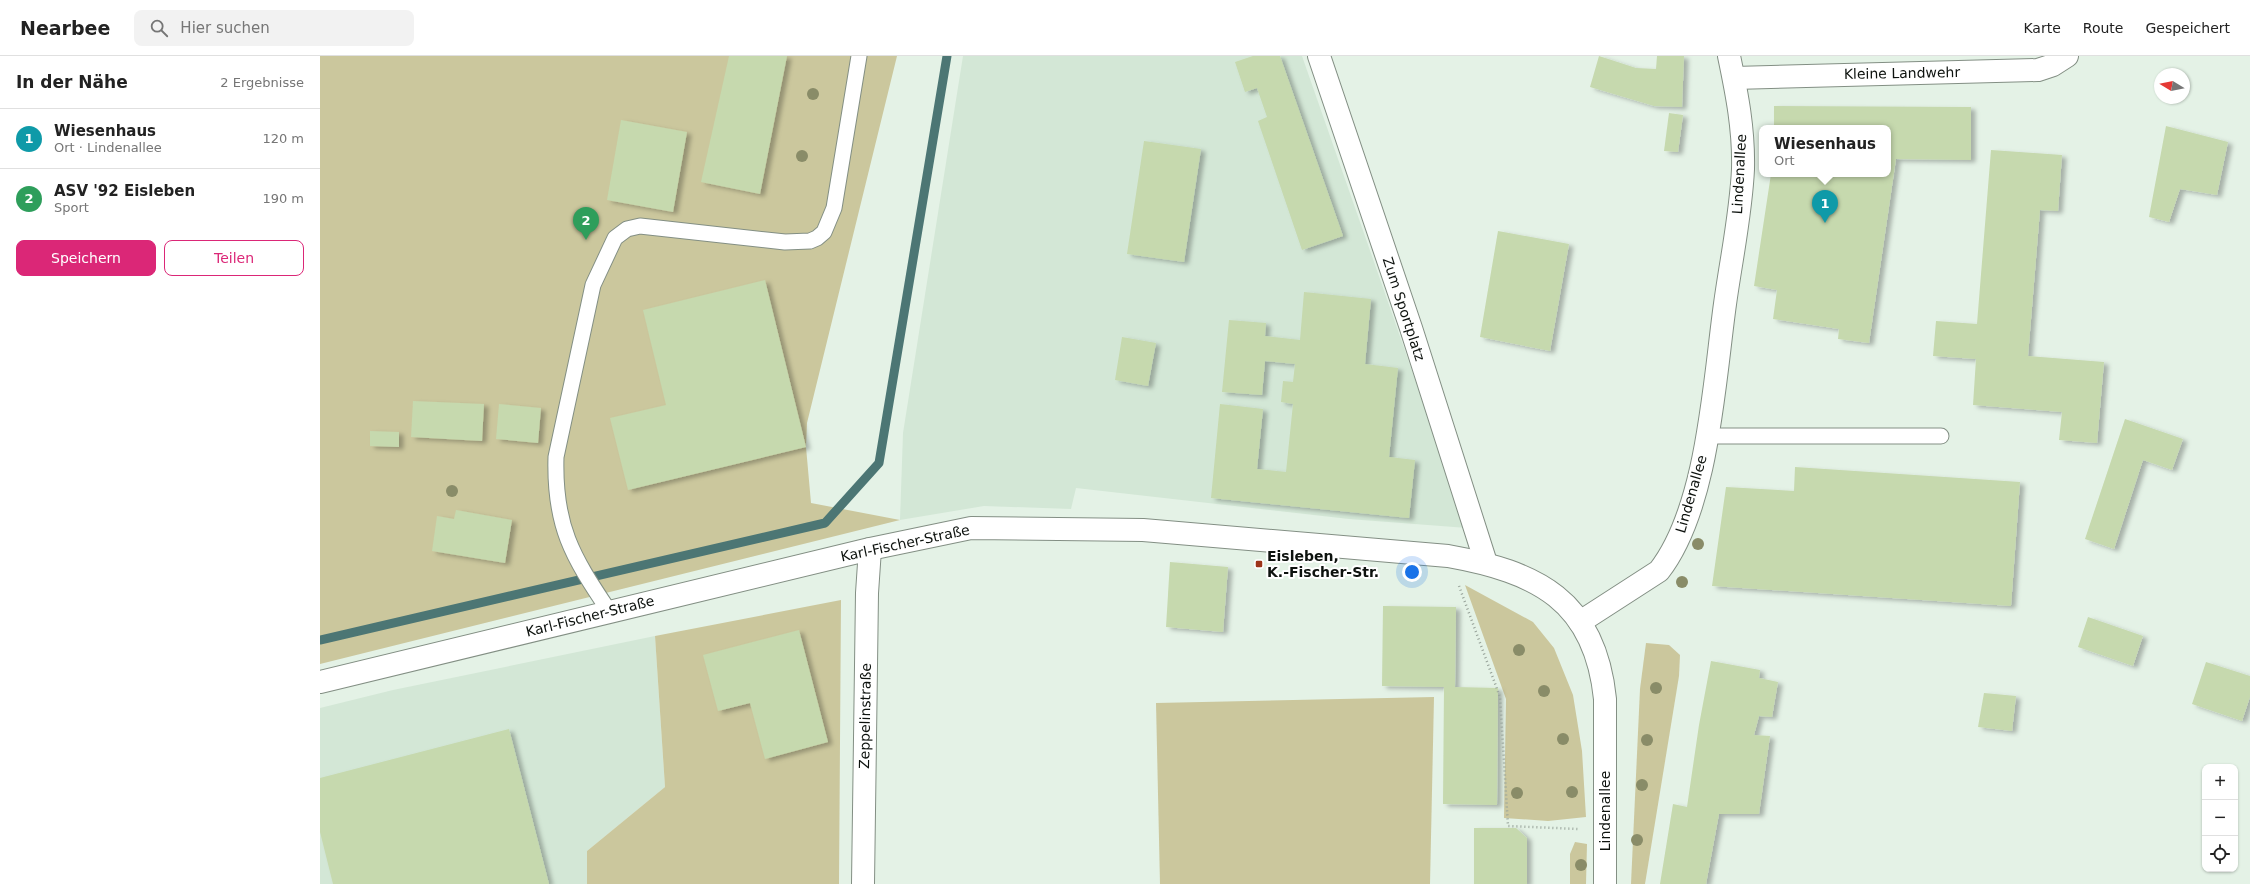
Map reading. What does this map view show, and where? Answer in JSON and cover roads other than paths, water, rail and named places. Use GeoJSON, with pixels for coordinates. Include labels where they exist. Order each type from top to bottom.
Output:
{"type":"FeatureCollection","features":[{"type":"Feature","properties":{"kind":"street","name":"Zum Sportplatz"},"geometry":{"type":"LineString","coordinates":[[1319,56],[1411,328],[1486,563]]}},
{"type":"Feature","properties":{"kind":"street","name":"Lindenallee"},"geometry":{"type":"LineString","coordinates":[[1605,884],[1603,682],[1595,651],[1580,622],[1659,571],[1667,561],[1684,528],[1690,509],[1707,436],[1741,188],[1742,130],[1729,56]]}},
{"type":"Feature","properties":{"kind":"street","name":"Kleine Landwehr"},"geometry":{"type":"LineString","coordinates":[[1734,78],[2033,70],[2053,66],[2068,56]]}},
{"type":"Feature","properties":{"kind":"street","name":"Karl-Fischer-Straße"},"geometry":{"type":"LineString","coordinates":[[320,682],[870,549],[971,528],[1120,530],[1448,556],[1486,563],[1533,580],[1554,594],[1580,622]]}},
{"type":"Feature","properties":{"kind":"street","name":"Zeppelinstraße"},"geometry":{"type":"LineString","coordinates":[[863,884],[867,593],[870,549]]}},
{"type":"Feature","properties":{"kind":"lane"},"geometry":{"type":"LineString","coordinates":[[609,611],[569,546],[558,505],[555,482],[556,457],[593,285],[607,252],[615,238],[628,229],[640,226],[785,242],[810,241],[817,238],[824,232],[830,221],[834,208],[859,56]]}},
{"type":"Feature","properties":{"kind":"lane"},"geometry":{"type":"LineString","coordinates":[[1707,436],[1941,436]]}},
{"type":"Feature","properties":{"kind":"waterway"},"geometry":{"type":"LineString","coordinates":[[320,640],[825,523],[879,463],[947,56]]}},
{"type":"Feature","properties":{"kind":"place","name":"Wiesenhaus"},"geometry":{"type":"Point","coordinates":[1825,223]}},
{"type":"Feature","properties":{"kind":"place","name":"ASV '92 Eisleben"},"geometry":{"type":"Point","coordinates":[586,240]}},
{"type":"Feature","properties":{"kind":"place","name":"Eisleben, K.-Fischer-Str."},"geometry":{"type":"Point","coordinates":[1259,564]}}]}
